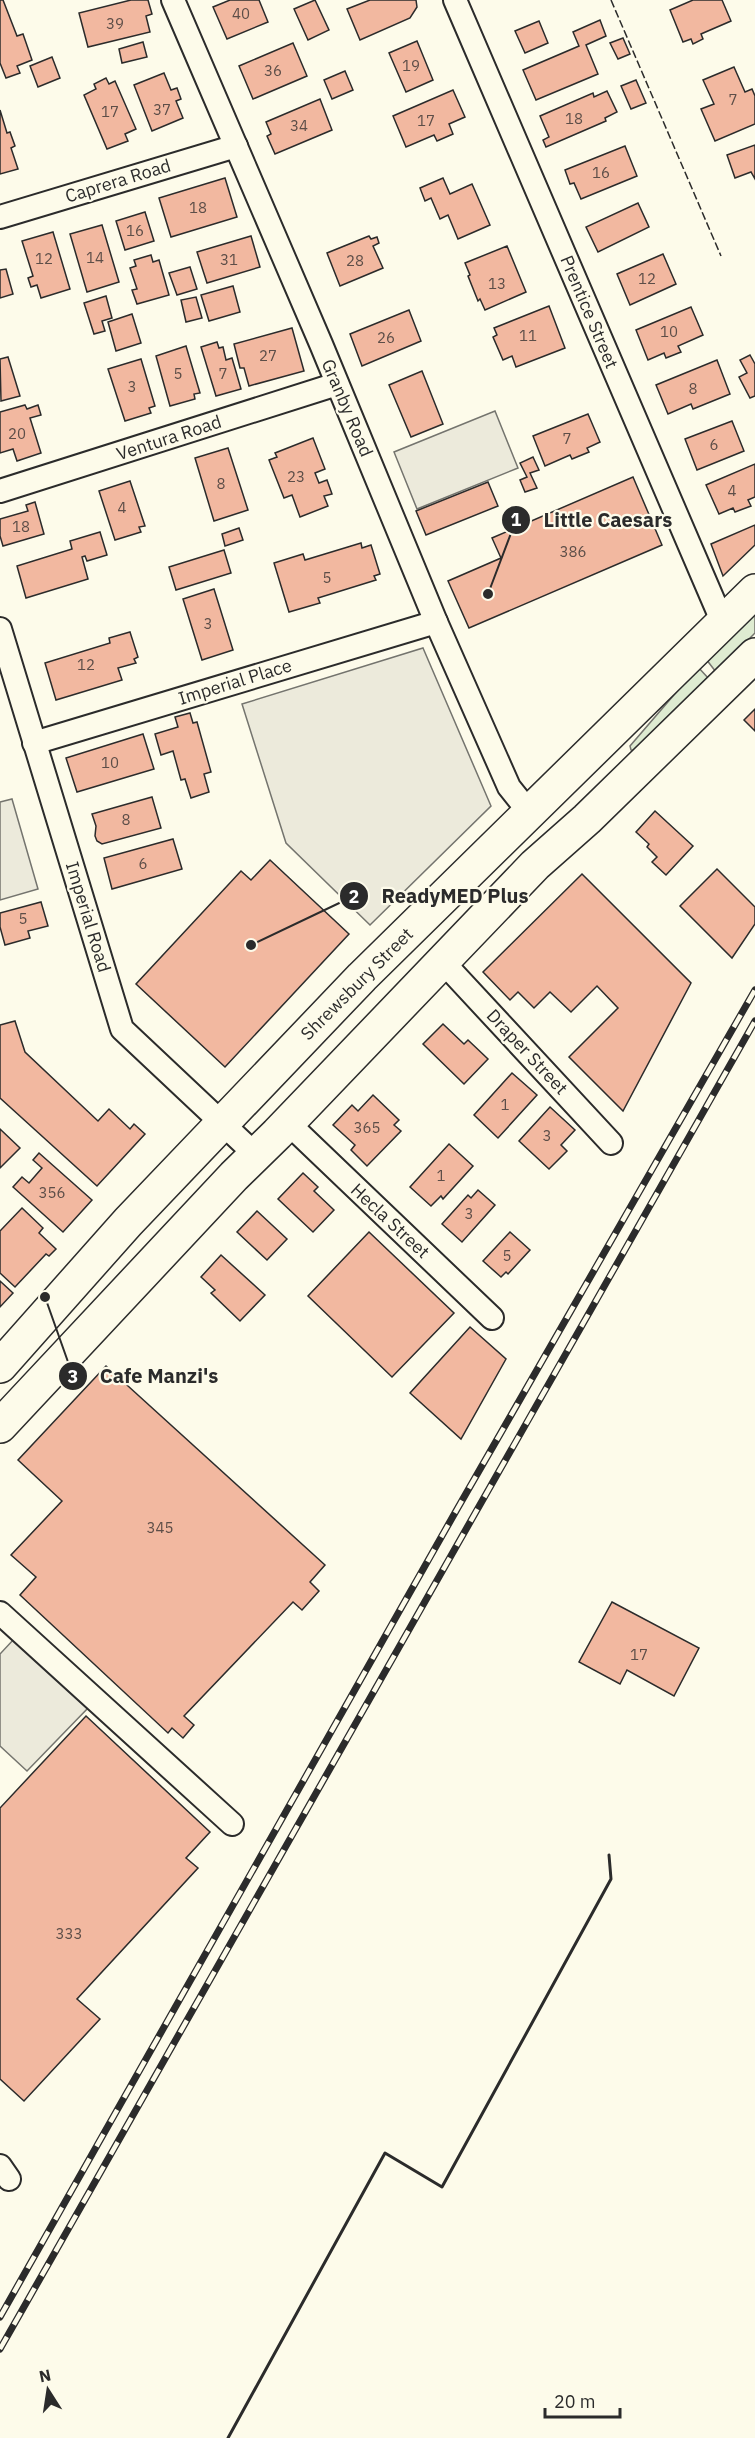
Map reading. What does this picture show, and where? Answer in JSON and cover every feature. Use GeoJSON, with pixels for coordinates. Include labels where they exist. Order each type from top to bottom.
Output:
{"type":"FeatureCollection","features":[{"type":"Feature","properties":{"kind":"main road","name":"Shrewsbury Street"},"geometry":{"type":"LineString","coordinates":[[0,1366],[128,1222],[362,977],[755,591]]}},
{"type":"Feature","properties":{"kind":"main road"},"geometry":{"type":"LineString","coordinates":[[0,1426],[256,1155],[559,842],[587,819],[755,655]]}},
{"type":"Feature","properties":{"kind":"street","name":"Granby Road"},"geometry":{"type":"LineString","coordinates":[[173,0],[436,622],[509,787],[529,812]]}},
{"type":"Feature","properties":{"kind":"street","name":"Prentice Street"},"geometry":{"type":"LineString","coordinates":[[455,0],[723,623]]}},
{"type":"Feature","properties":{"kind":"street","name":"Caprera Road"},"geometry":{"type":"LineString","coordinates":[[0,217],[236,146]]}},
{"type":"Feature","properties":{"kind":"street","name":"Ventura Road"},"geometry":{"type":"LineString","coordinates":[[0,492],[337,384]]}},
{"type":"Feature","properties":{"kind":"street","name":"Imperial Place"},"geometry":{"type":"LineString","coordinates":[[34,742],[436,622]]}},
{"type":"Feature","properties":{"kind":"street","name":"Imperial Road"},"geometry":{"type":"LineString","coordinates":[[0,629],[122,1029],[256,1155]]}},
{"type":"Feature","properties":{"kind":"street","name":"Draper Street"},"geometry":{"type":"LineString","coordinates":[[444,962],[611,1143]]}},
{"type":"Feature","properties":{"kind":"street","name":"Hecla Street"},"geometry":{"type":"LineString","coordinates":[[288,1123],[492,1318]]}},
{"type":"Feature","properties":{"kind":"street"},"geometry":{"type":"LineString","coordinates":[[0,1613],[67,1677],[232,1824]]}},
{"type":"Feature","properties":{"kind":"green space"},"geometry":{"type":"Polygon","coordinates":[[[755,611],[755,633],[716,672],[706,659],[755,611]]]}},
{"type":"Feature","properties":{"kind":"green space"},"geometry":{"type":"Polygon","coordinates":[[[698,667],[709,679],[635,751],[631,750],[630,746],[698,667]]]}},
{"type":"Feature","properties":{"kind":"shaded area"},"geometry":{"type":"Polygon","coordinates":[[[495,411],[518,468],[417,509],[394,452],[495,411]]]}},
{"type":"Feature","properties":{"kind":"shaded area"},"geometry":{"type":"Polygon","coordinates":[[[423,648],[491,806],[370,925],[286,843],[242,704],[423,648]]]}},
{"type":"Feature","properties":{"kind":"shaded area"},"geometry":{"type":"Polygon","coordinates":[[[12,799],[38,889],[0,900],[0,802],[12,799]]]}},
{"type":"Feature","properties":{"kind":"shaded area"},"geometry":{"type":"Polygon","coordinates":[[[14,1639],[88,1708],[27,1771],[0,1746],[0,1654],[14,1639]]]}},
{"type":"Feature","properties":{"kind":"building"},"geometry":{"type":"Polygon","coordinates":[[[0,0],[3,0],[17,36],[23,34],[32,60],[17,66],[20,73],[6,78],[0,63],[0,0]]]}},
{"type":"Feature","properties":{"kind":"building"},"geometry":{"type":"Polygon","coordinates":[[[131,0],[148,0],[152,14],[146,16],[150,32],[88,47],[79,13],[131,0]]]}},
{"type":"Feature","properties":{"kind":"building"},"geometry":{"type":"Polygon","coordinates":[[[230,0],[259,0],[268,22],[227,39],[213,7],[230,0]]]}},
{"type":"Feature","properties":{"kind":"building"},"geometry":{"type":"Polygon","coordinates":[[[315,0],[329,30],[308,40],[294,9],[315,0]]]}},
{"type":"Feature","properties":{"kind":"building"},"geometry":{"type":"Polygon","coordinates":[[[370,0],[416,0],[417,7],[410,18],[360,40],[347,9],[370,0]]]}},
{"type":"Feature","properties":{"kind":"building"},"geometry":{"type":"Polygon","coordinates":[[[693,0],[722,0],[731,21],[701,34],[703,39],[693,44],[691,39],[683,42],[670,10],[693,0]]]}},
{"type":"Feature","properties":{"kind":"building"},"geometry":{"type":"Polygon","coordinates":[[[600,20],[606,36],[586,45],[598,74],[536,100],[523,70],[579,46],[573,32],[600,20]]]}},
{"type":"Feature","properties":{"kind":"building"},"geometry":{"type":"Polygon","coordinates":[[[539,21],[548,43],[525,53],[515,31],[539,21]]]}},
{"type":"Feature","properties":{"kind":"building"},"geometry":{"type":"Polygon","coordinates":[[[623,38],[630,54],[618,59],[610,43],[623,38]]]}},
{"type":"Feature","properties":{"kind":"building"},"geometry":{"type":"Polygon","coordinates":[[[417,41],[433,80],[406,92],[389,53],[417,41]]]}},
{"type":"Feature","properties":{"kind":"building"},"geometry":{"type":"Polygon","coordinates":[[[143,42],[147,57],[122,63],[119,49],[143,42]]]}},
{"type":"Feature","properties":{"kind":"building"},"geometry":{"type":"Polygon","coordinates":[[[293,43],[307,76],[253,99],[239,66],[293,43]]]}},
{"type":"Feature","properties":{"kind":"building"},"geometry":{"type":"Polygon","coordinates":[[[52,57],[60,78],[38,87],[30,66],[52,57]]]}},
{"type":"Feature","properties":{"kind":"building"},"geometry":{"type":"Polygon","coordinates":[[[734,67],[745,92],[752,89],[755,96],[755,124],[715,141],[701,109],[714,104],[703,80],[734,67]]]}},
{"type":"Feature","properties":{"kind":"building"},"geometry":{"type":"Polygon","coordinates":[[[345,71],[353,90],[332,99],[324,80],[345,71]]]}},
{"type":"Feature","properties":{"kind":"building"},"geometry":{"type":"Polygon","coordinates":[[[164,73],[171,90],[177,88],[181,99],[176,101],[183,118],[152,131],[134,85],[164,73]]]}},
{"type":"Feature","properties":{"kind":"building"},"geometry":{"type":"Polygon","coordinates":[[[106,78],[109,84],[115,81],[136,129],[125,134],[128,141],[107,149],[84,95],[96,89],[94,84],[106,78]]]}},
{"type":"Feature","properties":{"kind":"building"},"geometry":{"type":"Polygon","coordinates":[[[636,80],[646,103],[631,109],[621,86],[636,80]]]}},
{"type":"Feature","properties":{"kind":"building"},"geometry":{"type":"Polygon","coordinates":[[[453,90],[465,117],[449,124],[453,134],[437,141],[434,135],[406,147],[393,116],[453,90]]]}},
{"type":"Feature","properties":{"kind":"building"},"geometry":{"type":"Polygon","coordinates":[[[607,91],[617,112],[605,118],[606,121],[546,147],[543,140],[549,137],[540,116],[593,93],[594,97],[607,91]]]}},
{"type":"Feature","properties":{"kind":"building"},"geometry":{"type":"Polygon","coordinates":[[[320,99],[332,130],[275,154],[267,136],[271,134],[266,122],[320,99]]]}},
{"type":"Feature","properties":{"kind":"building"},"geometry":{"type":"Polygon","coordinates":[[[0,110],[7,133],[10,132],[15,146],[11,148],[18,169],[0,174],[0,110]]]}},
{"type":"Feature","properties":{"kind":"building"},"geometry":{"type":"Polygon","coordinates":[[[755,145],[755,179],[751,172],[735,178],[727,155],[755,145]]]}},
{"type":"Feature","properties":{"kind":"building"},"geometry":{"type":"Polygon","coordinates":[[[625,146],[637,176],[581,199],[574,183],[570,184],[565,170],[625,146]]]}},
{"type":"Feature","properties":{"kind":"building"},"geometry":{"type":"Polygon","coordinates":[[[225,178],[237,217],[171,237],[159,198],[225,178]]]}},
{"type":"Feature","properties":{"kind":"building"},"geometry":{"type":"Polygon","coordinates":[[[443,178],[450,194],[472,184],[490,225],[458,239],[448,215],[440,219],[431,198],[425,201],[420,188],[443,178]]]}},
{"type":"Feature","properties":{"kind":"building"},"geometry":{"type":"Polygon","coordinates":[[[638,203],[649,227],[598,252],[586,227],[638,203]]]}},
{"type":"Feature","properties":{"kind":"building"},"geometry":{"type":"Polygon","coordinates":[[[145,212],[154,241],[125,250],[116,221],[145,212]]]}},
{"type":"Feature","properties":{"kind":"building"},"geometry":{"type":"Polygon","coordinates":[[[102,225],[119,282],[87,292],[70,234],[102,225]]]}},
{"type":"Feature","properties":{"kind":"building"},"geometry":{"type":"Polygon","coordinates":[[[53,232],[70,289],[41,298],[37,285],[31,287],[28,278],[33,276],[22,241],[53,232]]]}},
{"type":"Feature","properties":{"kind":"building"},"geometry":{"type":"Polygon","coordinates":[[[251,236],[260,267],[207,283],[197,252],[251,236]]]}},
{"type":"Feature","properties":{"kind":"building"},"geometry":{"type":"Polygon","coordinates":[[[369,236],[371,239],[377,237],[379,243],[373,246],[383,268],[340,286],[327,253],[369,236]]]}},
{"type":"Feature","properties":{"kind":"building"},"geometry":{"type":"Polygon","coordinates":[[[507,246],[526,292],[485,310],[480,299],[478,301],[465,263],[507,246]]]}},
{"type":"Feature","properties":{"kind":"building"},"geometry":{"type":"Polygon","coordinates":[[[663,254],[676,284],[630,305],[617,274],[663,254]]]}},
{"type":"Feature","properties":{"kind":"building"},"geometry":{"type":"Polygon","coordinates":[[[151,255],[153,262],[159,260],[169,295],[137,304],[132,290],[137,289],[130,268],[136,266],[134,260],[151,255]]]}},
{"type":"Feature","properties":{"kind":"building"},"geometry":{"type":"Polygon","coordinates":[[[190,267],[197,289],[177,295],[169,273],[190,267]]]}},
{"type":"Feature","properties":{"kind":"building"},"geometry":{"type":"Polygon","coordinates":[[[6,269],[13,294],[0,298],[0,270],[6,269]]]}},
{"type":"Feature","properties":{"kind":"building"},"geometry":{"type":"Polygon","coordinates":[[[233,286],[240,312],[209,321],[201,295],[233,286]]]}},
{"type":"Feature","properties":{"kind":"building"},"geometry":{"type":"Polygon","coordinates":[[[106,296],[112,318],[102,321],[105,331],[94,334],[84,303],[106,296]]]}},
{"type":"Feature","properties":{"kind":"building"},"geometry":{"type":"Polygon","coordinates":[[[196,297],[202,318],[186,322],[181,300],[196,297]]]}},
{"type":"Feature","properties":{"kind":"building"},"geometry":{"type":"Polygon","coordinates":[[[549,306],[565,348],[516,367],[512,356],[503,360],[493,337],[497,335],[494,328],[549,306]]]}},
{"type":"Feature","properties":{"kind":"building"},"geometry":{"type":"Polygon","coordinates":[[[691,307],[703,335],[678,346],[681,352],[666,358],[664,353],[648,360],[636,330],[691,307]]]}},
{"type":"Feature","properties":{"kind":"building"},"geometry":{"type":"Polygon","coordinates":[[[409,310],[421,341],[362,366],[350,334],[409,310]]]}},
{"type":"Feature","properties":{"kind":"building"},"geometry":{"type":"Polygon","coordinates":[[[132,314],[141,343],[116,351],[108,322],[132,314]]]}},
{"type":"Feature","properties":{"kind":"building"},"geometry":{"type":"Polygon","coordinates":[[[292,328],[304,371],[249,386],[244,368],[240,368],[234,344],[292,328]]]}},
{"type":"Feature","properties":{"kind":"building"},"geometry":{"type":"Polygon","coordinates":[[[217,342],[219,348],[223,347],[226,360],[232,358],[241,389],[216,396],[201,347],[217,342]]]}},
{"type":"Feature","properties":{"kind":"building"},"geometry":{"type":"Polygon","coordinates":[[[186,346],[200,393],[194,394],[195,399],[170,406],[156,356],[186,346]]]}},
{"type":"Feature","properties":{"kind":"building"},"geometry":{"type":"Polygon","coordinates":[[[750,355],[755,364],[755,396],[750,398],[739,377],[747,373],[740,360],[750,355]]]}},
{"type":"Feature","properties":{"kind":"building"},"geometry":{"type":"Polygon","coordinates":[[[8,357],[20,396],[1,401],[0,359],[8,357]]]}},
{"type":"Feature","properties":{"kind":"building"},"geometry":{"type":"Polygon","coordinates":[[[141,359],[155,406],[149,408],[151,413],[125,421],[108,369],[141,359]]]}},
{"type":"Feature","properties":{"kind":"building"},"geometry":{"type":"Polygon","coordinates":[[[717,360],[730,394],[693,409],[691,404],[668,414],[656,385],[717,360]]]}},
{"type":"Feature","properties":{"kind":"building"},"geometry":{"type":"Polygon","coordinates":[[[422,371],[443,424],[411,437],[389,385],[422,371]]]}},
{"type":"Feature","properties":{"kind":"building"},"geometry":{"type":"Polygon","coordinates":[[[25,405],[27,409],[38,405],[41,415],[30,418],[41,453],[17,461],[13,449],[0,453],[0,412],[25,405]]]}},
{"type":"Feature","properties":{"kind":"building"},"geometry":{"type":"Polygon","coordinates":[[[588,414],[600,442],[587,448],[589,452],[572,459],[570,455],[545,466],[533,436],[588,414]]]}},
{"type":"Feature","properties":{"kind":"building"},"geometry":{"type":"Polygon","coordinates":[[[732,421],[744,451],[697,470],[685,439],[732,421]]]}},
{"type":"Feature","properties":{"kind":"building"},"geometry":{"type":"Polygon","coordinates":[[[313,438],[325,469],[315,473],[319,483],[327,480],[332,494],[324,496],[328,506],[300,517],[292,495],[284,498],[269,460],[277,457],[275,453],[313,438]]]}},
{"type":"Feature","properties":{"kind":"building"},"geometry":{"type":"Polygon","coordinates":[[[228,448],[248,510],[214,521],[195,458],[228,448]]]}},
{"type":"Feature","properties":{"kind":"building"},"geometry":{"type":"Polygon","coordinates":[[[533,457],[539,470],[530,473],[537,488],[525,492],[520,480],[527,477],[520,463],[533,457]]]}},
{"type":"Feature","properties":{"kind":"building"},"geometry":{"type":"Polygon","coordinates":[[[755,464],[755,497],[748,500],[751,506],[735,512],[733,508],[719,514],[706,485],[755,464]]]}},
{"type":"Feature","properties":{"kind":"building"},"geometry":{"type":"Polygon","coordinates":[[[633,477],[662,545],[469,628],[448,581],[501,558],[492,538],[633,477]]]}},
{"type":"Feature","properties":{"kind":"building"},"geometry":{"type":"Polygon","coordinates":[[[130,481],[145,526],[139,527],[141,532],[115,540],[99,491],[130,481]]]}},
{"type":"Feature","properties":{"kind":"building"},"geometry":{"type":"Polygon","coordinates":[[[488,482],[498,506],[426,535],[416,511],[488,482]]]}},
{"type":"Feature","properties":{"kind":"building"},"geometry":{"type":"Polygon","coordinates":[[[35,502],[44,534],[3,546],[0,536],[0,519],[28,511],[26,505],[35,502]]]}},
{"type":"Feature","properties":{"kind":"building"},"geometry":{"type":"Polygon","coordinates":[[[755,525],[755,545],[723,576],[711,544],[755,525]]]}},
{"type":"Feature","properties":{"kind":"building"},"geometry":{"type":"Polygon","coordinates":[[[239,528],[243,540],[225,546],[222,534],[239,528]]]}},
{"type":"Feature","properties":{"kind":"building"},"geometry":{"type":"Polygon","coordinates":[[[100,532],[107,555],[87,561],[85,556],[82,557],[88,579],[26,598],[17,566],[72,549],[70,541],[100,532]]]}},
{"type":"Feature","properties":{"kind":"building"},"geometry":{"type":"Polygon","coordinates":[[[361,543],[362,548],[371,545],[380,574],[374,576],[376,580],[318,598],[320,603],[289,612],[274,563],[303,554],[305,560],[361,543]]]}},
{"type":"Feature","properties":{"kind":"building"},"geometry":{"type":"Polygon","coordinates":[[[224,550],[231,573],[176,590],[169,567],[224,550]]]}},
{"type":"Feature","properties":{"kind":"building"},"geometry":{"type":"Polygon","coordinates":[[[214,589],[233,650],[202,660],[183,599],[214,589]]]}},
{"type":"Feature","properties":{"kind":"building"},"geometry":{"type":"Polygon","coordinates":[[[130,632],[138,657],[134,659],[136,663],[118,668],[122,680],[56,700],[45,663],[110,643],[109,638],[130,632]]]}},
{"type":"Feature","properties":{"kind":"building"},"geometry":{"type":"Polygon","coordinates":[[[755,709],[755,731],[744,720],[755,709]]]}},
{"type":"Feature","properties":{"kind":"building"},"geometry":{"type":"Polygon","coordinates":[[[190,713],[193,723],[197,722],[211,772],[204,774],[209,792],[191,798],[185,779],[181,780],[173,751],[161,755],[155,734],[178,727],[175,717],[190,713]]]}},
{"type":"Feature","properties":{"kind":"building"},"geometry":{"type":"Polygon","coordinates":[[[143,734],[154,769],[77,792],[66,758],[143,734]]]}},
{"type":"Feature","properties":{"kind":"building"},"geometry":{"type":"Polygon","coordinates":[[[152,797],[161,828],[102,844],[97,841],[92,814],[152,797]]]}},
{"type":"Feature","properties":{"kind":"building"},"geometry":{"type":"Polygon","coordinates":[[[655,811],[693,846],[666,875],[652,862],[657,857],[647,847],[649,844],[636,832],[655,811]]]}},
{"type":"Feature","properties":{"kind":"building"},"geometry":{"type":"Polygon","coordinates":[[[173,839],[182,869],[112,889],[104,858],[173,839]]]}},
{"type":"Feature","properties":{"kind":"building"},"geometry":{"type":"Polygon","coordinates":[[[270,860],[349,934],[225,1067],[136,984],[241,871],[251,880],[270,860]]]}},
{"type":"Feature","properties":{"kind":"building"},"geometry":{"type":"Polygon","coordinates":[[[717,869],[755,907],[755,924],[732,958],[680,906],[717,869]]]}},
{"type":"Feature","properties":{"kind":"building"},"geometry":{"type":"Polygon","coordinates":[[[582,874],[691,983],[623,1111],[569,1057],[618,1008],[597,986],[571,1012],[550,992],[534,1008],[518,992],[510,1000],[483,972],[582,874]]]}},
{"type":"Feature","properties":{"kind":"building"},"geometry":{"type":"Polygon","coordinates":[[[41,902],[48,926],[28,931],[30,938],[5,945],[0,927],[0,913],[41,902]]]}},
{"type":"Feature","properties":{"kind":"building"},"geometry":{"type":"Polygon","coordinates":[[[15,1021],[25,1052],[98,1121],[109,1109],[130,1129],[134,1124],[145,1134],[97,1186],[0,1098],[0,1025],[15,1021]]]}},
{"type":"Feature","properties":{"kind":"building"},"geometry":{"type":"Polygon","coordinates":[[[443,1024],[464,1044],[468,1040],[488,1059],[464,1084],[423,1044],[443,1024]]]}},
{"type":"Feature","properties":{"kind":"building"},"geometry":{"type":"Polygon","coordinates":[[[512,1073],[537,1095],[498,1138],[474,1115],[512,1073]]]}},
{"type":"Feature","properties":{"kind":"building"},"geometry":{"type":"Polygon","coordinates":[[[373,1095],[399,1120],[394,1125],[401,1131],[367,1166],[351,1150],[355,1145],[333,1125],[352,1105],[358,1111],[373,1095]]]}},
{"type":"Feature","properties":{"kind":"building"},"geometry":{"type":"Polygon","coordinates":[[[550,1107],[575,1130],[561,1145],[567,1151],[549,1169],[519,1141],[550,1107]]]}},
{"type":"Feature","properties":{"kind":"building"},"geometry":{"type":"Polygon","coordinates":[[[0,1129],[20,1148],[0,1168],[0,1129]]]}},
{"type":"Feature","properties":{"kind":"building"},"geometry":{"type":"Polygon","coordinates":[[[449,1144],[473,1166],[443,1199],[441,1196],[431,1206],[410,1187],[449,1144]]]}},
{"type":"Feature","properties":{"kind":"building"},"geometry":{"type":"Polygon","coordinates":[[[39,1153],[92,1200],[63,1232],[13,1187],[22,1177],[29,1183],[42,1168],[33,1160],[39,1153]]]}},
{"type":"Feature","properties":{"kind":"building"},"geometry":{"type":"Polygon","coordinates":[[[303,1173],[318,1187],[314,1191],[334,1210],[313,1232],[278,1199],[303,1173]]]}},
{"type":"Feature","properties":{"kind":"building"},"geometry":{"type":"Polygon","coordinates":[[[478,1190],[495,1205],[462,1242],[442,1224],[468,1195],[471,1198],[478,1190]]]}},
{"type":"Feature","properties":{"kind":"building"},"geometry":{"type":"Polygon","coordinates":[[[22,1208],[43,1228],[39,1233],[56,1249],[49,1256],[46,1254],[15,1287],[0,1273],[0,1231],[22,1208]]]}},
{"type":"Feature","properties":{"kind":"building"},"geometry":{"type":"Polygon","coordinates":[[[257,1211],[287,1239],[267,1260],[237,1232],[257,1211]]]}},
{"type":"Feature","properties":{"kind":"building"},"geometry":{"type":"Polygon","coordinates":[[[369,1232],[454,1313],[392,1377],[308,1296],[369,1232]]]}},
{"type":"Feature","properties":{"kind":"building"},"geometry":{"type":"Polygon","coordinates":[[[510,1232],[530,1250],[508,1274],[506,1272],[501,1277],[483,1261],[510,1232]]]}},
{"type":"Feature","properties":{"kind":"building"},"geometry":{"type":"Polygon","coordinates":[[[221,1255],[265,1295],[240,1321],[211,1293],[215,1290],[201,1277],[221,1255]]]}},
{"type":"Feature","properties":{"kind":"building"},"geometry":{"type":"Polygon","coordinates":[[[0,1281],[13,1293],[0,1307],[0,1281]]]}},
{"type":"Feature","properties":{"kind":"building"},"geometry":{"type":"Polygon","coordinates":[[[470,1327],[506,1359],[461,1439],[410,1393],[470,1327]]]}},
{"type":"Feature","properties":{"kind":"building"},"geometry":{"type":"Polygon","coordinates":[[[106,1366],[325,1565],[310,1582],[319,1591],[302,1610],[293,1602],[184,1716],[194,1725],[183,1738],[172,1728],[168,1733],[20,1595],[36,1577],[11,1555],[62,1501],[18,1460],[106,1366]]]}},
{"type":"Feature","properties":{"kind":"building"},"geometry":{"type":"Polygon","coordinates":[[[612,1602],[699,1648],[674,1696],[627,1670],[620,1684],[579,1662],[612,1602]]]}},
{"type":"Feature","properties":{"kind":"building"},"geometry":{"type":"Polygon","coordinates":[[[86,1716],[210,1832],[186,1858],[198,1868],[77,1999],[100,2019],[24,2101],[0,2079],[0,1808],[86,1716]]]}},
{"type":"Feature","properties":{"kind":"railway"},"geometry":{"type":"LineString","coordinates":[[0,2317],[456,1511],[755,990]]}},
{"type":"Feature","properties":{"kind":"railway"},"geometry":{"type":"LineString","coordinates":[[0,2349],[755,1021]]}},
{"type":"Feature","properties":{"kind":"fence"},"geometry":{"type":"LineString","coordinates":[[611,0],[721,256]]}},
{"type":"Feature","properties":{"kind":"wall"},"geometry":{"type":"LineString","coordinates":[[228,2438],[385,2153],[442,2187],[611,1879],[609,1855]]}},
{"type":"Feature","properties":{"kind":"place","name":"Little Caesars"},"geometry":{"type":"Point","coordinates":[488,594]}},
{"type":"Feature","properties":{"kind":"place","name":"ReadyMED Plus"},"geometry":{"type":"Point","coordinates":[251,945]}},
{"type":"Feature","properties":{"kind":"place","name":"Cafe Manzi's"},"geometry":{"type":"Point","coordinates":[45,1297]}}]}
